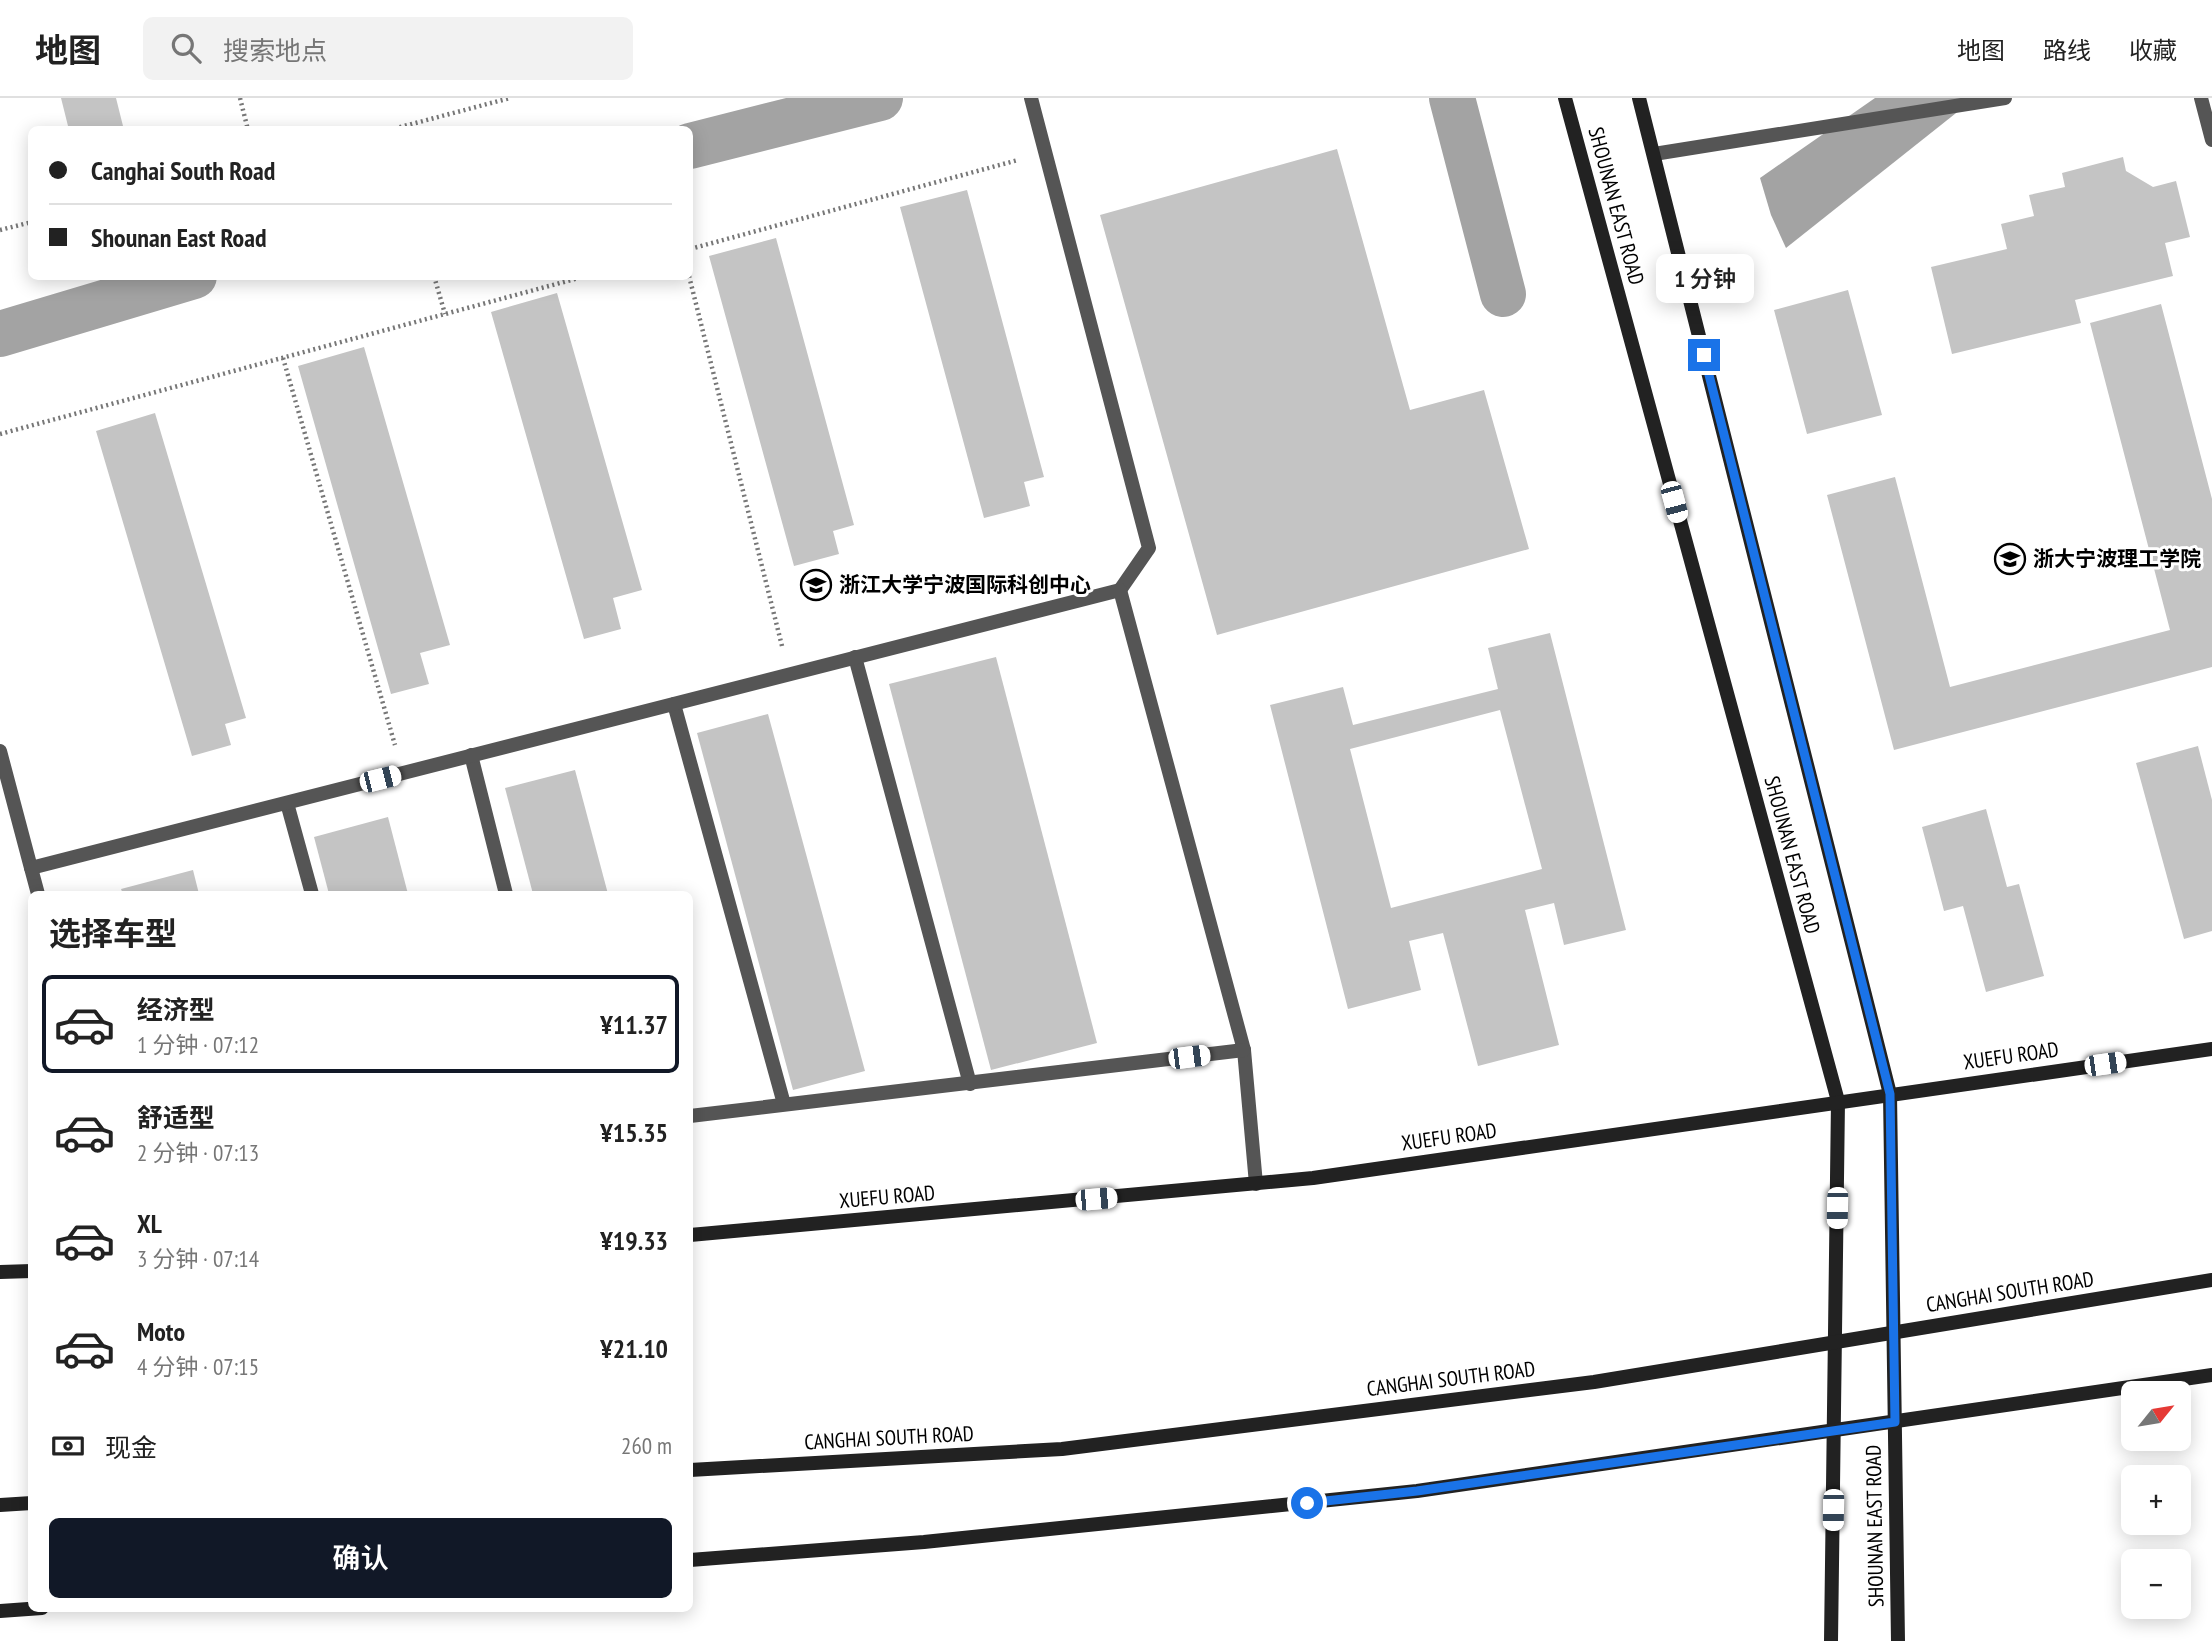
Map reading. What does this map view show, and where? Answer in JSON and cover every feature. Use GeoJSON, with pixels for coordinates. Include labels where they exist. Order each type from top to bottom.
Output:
{"type":"FeatureCollection","features":[{"type":"Feature","properties":{"kind":"main road","name":"SHOUNAN EAST ROAD"},"geometry":{"type":"LineString","coordinates":[[1565,98],[1838,1101],[1831,1641]]}},
{"type":"Feature","properties":{"kind":"main road","name":"SHOUNAN EAST ROAD"},"geometry":{"type":"LineString","coordinates":[[1639,98],[1890,1094],[1898,1641]]}},
{"type":"Feature","properties":{"kind":"main road","name":"XUEFU ROAD"},"geometry":{"type":"LineString","coordinates":[[693,1235],[1313,1178],[2212,1049]]}},
{"type":"Feature","properties":{"kind":"main road"},"geometry":{"type":"LineString","coordinates":[[0,1272],[28,1271]]}},
{"type":"Feature","properties":{"kind":"main road","name":"CANGHAI SOUTH ROAD"},"geometry":{"type":"LineString","coordinates":[[693,1470],[1062,1449],[1594,1382],[2212,1280]]}},
{"type":"Feature","properties":{"kind":"main road"},"geometry":{"type":"LineString","coordinates":[[693,1560],[924,1542],[1417,1491],[2212,1375]]}},
{"type":"Feature","properties":{"kind":"main road"},"geometry":{"type":"LineString","coordinates":[[0,1505],[28,1503]]}},
{"type":"Feature","properties":{"kind":"main road"},"geometry":{"type":"LineString","coordinates":[[0,1611],[28,1609]]}},
{"type":"Feature","properties":{"kind":"lane"},"geometry":{"type":"LineString","coordinates":[[31,868],[1120,590],[1150,548],[1031,98]]}},
{"type":"Feature","properties":{"kind":"lane"},"geometry":{"type":"LineString","coordinates":[[1654,154],[2005,98]]}},
{"type":"Feature","properties":{"kind":"lane"},"geometry":{"type":"LineString","coordinates":[[2201,98],[2212,141]]}},
{"type":"Feature","properties":{"kind":"lane"},"geometry":{"type":"LineString","coordinates":[[1120,590],[1244,1050],[1256,1184]]}},
{"type":"Feature","properties":{"kind":"lane"},"geometry":{"type":"LineString","coordinates":[[855,657],[970,1084]]}},
{"type":"Feature","properties":{"kind":"lane"},"geometry":{"type":"LineString","coordinates":[[674,704],[785,1104]]}},
{"type":"Feature","properties":{"kind":"lane"},"geometry":{"type":"LineString","coordinates":[[0,751],[37,891]]}},
{"type":"Feature","properties":{"kind":"lane"},"geometry":{"type":"LineString","coordinates":[[471,755],[505,891]]}},
{"type":"Feature","properties":{"kind":"lane"},"geometry":{"type":"LineString","coordinates":[[287,803],[311,891]]}},
{"type":"Feature","properties":{"kind":"lane"},"geometry":{"type":"LineString","coordinates":[[693,1116],[1244,1050]]}},
{"type":"Feature","properties":{"kind":"path"},"geometry":{"type":"LineString","coordinates":[[240,98],[247,126]]}},
{"type":"Feature","properties":{"kind":"path"},"geometry":{"type":"LineString","coordinates":[[403,126],[510,98]]}},
{"type":"Feature","properties":{"kind":"path"},"geometry":{"type":"LineString","coordinates":[[693,248],[1046,153]]}},
{"type":"Feature","properties":{"kind":"path"},"geometry":{"type":"LineString","coordinates":[[0,230],[28,223]]}},
{"type":"Feature","properties":{"kind":"path"},"geometry":{"type":"LineString","coordinates":[[435,280],[445,314]]}},
{"type":"Feature","properties":{"kind":"path"},"geometry":{"type":"LineString","coordinates":[[0,434],[571,280]]}},
{"type":"Feature","properties":{"kind":"path"},"geometry":{"type":"LineString","coordinates":[[691,280],[789,674]]}},
{"type":"Feature","properties":{"kind":"path"},"geometry":{"type":"LineString","coordinates":[[283,358],[403,773]]}},
{"type":"Feature","properties":{"kind":"shaded area"},"geometry":{"type":"Polygon","coordinates":[[[1875,98],[1975,98],[1786,248],[1771,215],[1760,178],[1875,98]]]}},
{"type":"Feature","properties":{"kind":"building"},"geometry":{"type":"Polygon","coordinates":[[[61,98],[116,98],[123,126],[68,126],[61,98]]]}},
{"type":"Feature","properties":{"kind":"building"},"geometry":{"type":"Polygon","coordinates":[[[1337,149],[1410,410],[1484,390],[1529,549],[1217,635],[1100,215],[1337,149]]]}},
{"type":"Feature","properties":{"kind":"building"},"geometry":{"type":"Polygon","coordinates":[[[2123,157],[2126,171],[2153,187],[2176,181],[2190,237],[2165,243],[2173,276],[2075,300],[2081,323],[1952,354],[1931,267],[2007,249],[2001,224],[2034,216],[2029,195],[2065,187],[2062,173],[2123,157]]]}},
{"type":"Feature","properties":{"kind":"building"},"geometry":{"type":"Polygon","coordinates":[[[967,190],[1044,477],[1024,482],[1030,506],[984,518],[900,207],[967,190]]]}},
{"type":"Feature","properties":{"kind":"building"},"geometry":{"type":"Polygon","coordinates":[[[776,238],[854,525],[833,531],[839,554],[794,566],[709,256],[776,238]]]}},
{"type":"Feature","properties":{"kind":"building"},"geometry":{"type":"Polygon","coordinates":[[[1848,290],[1882,415],[1807,434],[1774,310],[1848,290]]]}},
{"type":"Feature","properties":{"kind":"building"},"geometry":{"type":"Polygon","coordinates":[[[557,293],[642,590],[613,598],[621,629],[584,639],[491,312],[557,293]]]}},
{"type":"Feature","properties":{"kind":"building"},"geometry":{"type":"Polygon","coordinates":[[[2161,304],[2212,499],[2212,667],[1894,750],[1827,495],[1895,477],[1950,687],[2170,630],[2090,323],[2161,304]]]}},
{"type":"Feature","properties":{"kind":"building"},"geometry":{"type":"Polygon","coordinates":[[[364,347],[450,645],[420,653],[429,684],[391,694],[298,366],[364,347]]]}},
{"type":"Feature","properties":{"kind":"building"},"geometry":{"type":"Polygon","coordinates":[[[155,413],[246,718],[225,724],[231,745],[192,756],[96,431],[155,413]]]}},
{"type":"Feature","properties":{"kind":"building"},"geometry":{"type":"Polygon","coordinates":[[[1550,633],[1626,930],[1564,945],[1554,903],[1525,910],[1559,1045],[1478,1066],[1443,933],[1409,941],[1421,990],[1348,1009],[1270,705],[1343,687],[1353,725],[1498,689],[1488,648],[1550,633]],[[1500,710],[1350,749],[1391,908],[1542,869],[1500,710]]]}},
{"type":"Feature","properties":{"kind":"building"},"geometry":{"type":"Polygon","coordinates":[[[996,657],[1097,1043],[991,1070],[889,684],[996,657]]]}},
{"type":"Feature","properties":{"kind":"building"},"geometry":{"type":"Polygon","coordinates":[[[768,714],[865,1071],[793,1090],[697,733],[768,714]]]}},
{"type":"Feature","properties":{"kind":"building"},"geometry":{"type":"Polygon","coordinates":[[[2198,746],[2212,800],[2212,931],[2184,939],[2136,763],[2198,746]]]}},
{"type":"Feature","properties":{"kind":"building"},"geometry":{"type":"Polygon","coordinates":[[[575,770],[607,891],[532,891],[505,788],[575,770]]]}},
{"type":"Feature","properties":{"kind":"building"},"geometry":{"type":"Polygon","coordinates":[[[1986,809],[2007,887],[2019,884],[2044,976],[1986,992],[1963,906],[1944,911],[1922,827],[1986,809]]]}},
{"type":"Feature","properties":{"kind":"building"},"geometry":{"type":"Polygon","coordinates":[[[388,817],[407,891],[328,891],[314,837],[388,817]]]}},
{"type":"Feature","properties":{"kind":"building"},"geometry":{"type":"Polygon","coordinates":[[[193,870],[198,891],[122,891],[121,889],[193,870]]]}},
{"type":"Feature","properties":{"kind":"waterway"},"geometry":{"type":"LineString","coordinates":[[693,145],[880,98]]}},
{"type":"Feature","properties":{"kind":"waterway"},"geometry":{"type":"LineString","coordinates":[[1452,98],[1503,294]]}},
{"type":"Feature","properties":{"kind":"waterway"},"geometry":{"type":"LineString","coordinates":[[0,334],[181,280]]}},
{"type":"Feature","properties":{"kind":"place","name":"浙大宁波理工学院"},"geometry":{"type":"Point","coordinates":[2010,559]}},
{"type":"Feature","properties":{"kind":"place","name":"浙江大学宁波国际科创中心"},"geometry":{"type":"Point","coordinates":[816,585]}},
{"type":"Feature","properties":{"kind":"route"},"geometry":{"type":"LineString","coordinates":[[1307,1503],[1417,1491],[1895,1422],[1890,1094],[1704,355]]}}]}
